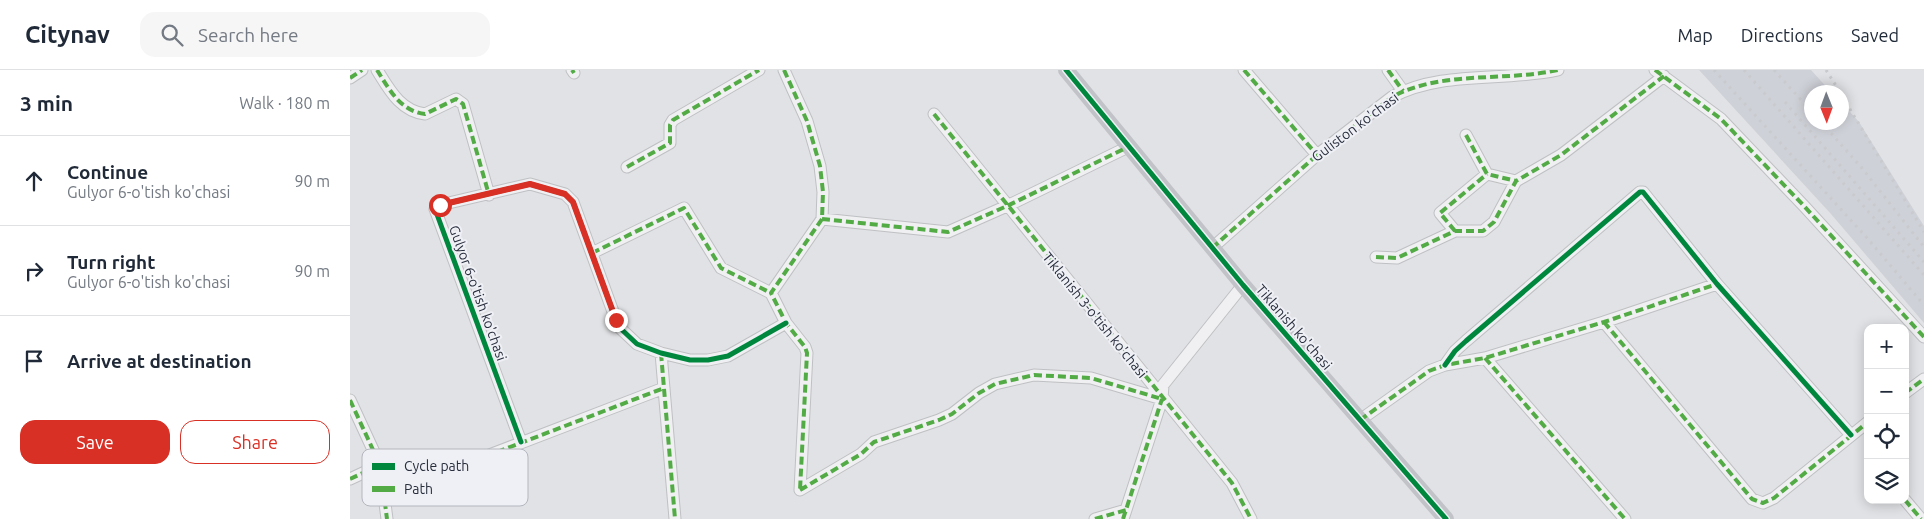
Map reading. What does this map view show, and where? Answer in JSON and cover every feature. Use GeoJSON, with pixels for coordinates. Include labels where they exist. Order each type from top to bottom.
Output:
{"type":"FeatureCollection","features":[{"type":"Feature","properties":{"kind":"street"},"geometry":{"type":"LineString","coordinates":[[350,78],[362,70]]}},
{"type":"Feature","properties":{"kind":"street"},"geometry":{"type":"LineString","coordinates":[[377,70],[394,97],[403,105],[421,114],[425,114],[456,99],[460,100],[463,104],[490,195]]}},
{"type":"Feature","properties":{"kind":"street"},"geometry":{"type":"LineString","coordinates":[[627,167],[670,143],[670,125],[673,120],[759,70]]}},
{"type":"Feature","properties":{"kind":"street"},"geometry":{"type":"LineString","coordinates":[[771,293],[822,219],[823,192],[820,166],[806,121],[784,70]]}},
{"type":"Feature","properties":{"kind":"street","name":"Tiklanish ko'chasi"},"geometry":{"type":"LineString","coordinates":[[1066,70],[1243,285],[1446,519]]}},
{"type":"Feature","properties":{"kind":"street"},"geometry":{"type":"LineString","coordinates":[[1388,70],[1403,91]]}},
{"type":"Feature","properties":{"kind":"street","name":"Guliston ko'chasi"},"geometry":{"type":"LineString","coordinates":[[1212,248],[1317,155],[1403,91],[1460,78],[1531,75],[1558,70]]}},
{"type":"Feature","properties":{"kind":"street"},"geometry":{"type":"LineString","coordinates":[[1248,72],[1317,155]]}},
{"type":"Feature","properties":{"kind":"street"},"geometry":{"type":"LineString","coordinates":[[1376,257],[1397,258],[1455,230],[1482,231],[1494,222],[1516,181],[1561,155],[1664,76],[1721,119],[1924,337]]}},
{"type":"Feature","properties":{"kind":"street","name":"Tiklanish 3-o'tish ko'chasi"},"geometry":{"type":"LineString","coordinates":[[934,114],[1232,484],[1251,519]]}},
{"type":"Feature","properties":{"kind":"street"},"geometry":{"type":"LineString","coordinates":[[1466,134],[1487,174],[1516,181]]}},
{"type":"Feature","properties":{"kind":"street"},"geometry":{"type":"LineString","coordinates":[[822,219],[948,232],[1007,206],[1130,146]]}},
{"type":"Feature","properties":{"kind":"street"},"geometry":{"type":"LineString","coordinates":[[1455,230],[1440,213],[1487,174]]}},
{"type":"Feature","properties":{"kind":"street","name":"Gulyor 6-o'tish ko'chasi"},"geometry":{"type":"LineString","coordinates":[[521,442],[435,209],[440,205],[490,195],[530,184],[565,194],[573,202],[620,328],[637,344],[661,353],[690,360],[708,360],[728,356],[786,323]]}},
{"type":"Feature","properties":{"kind":"street"},"geometry":{"type":"LineString","coordinates":[[1445,365],[1460,346],[1640,192],[1643,192],[1717,284],[1851,435]]}},
{"type":"Feature","properties":{"kind":"street"},"geometry":{"type":"LineString","coordinates":[[592,253],[684,208],[721,268],[771,293],[786,323],[805,347],[807,353],[800,490],[861,454],[874,442],[952,414],[979,393],[995,384],[1034,375],[1090,378],[1162,399]]}},
{"type":"Feature","properties":{"kind":"street"},"geometry":{"type":"LineString","coordinates":[[1360,420],[1421,375],[1445,365],[1485,358],[1604,322],[1717,284]]}},
{"type":"Feature","properties":{"kind":"street"},"geometry":{"type":"LineString","coordinates":[[1095,519],[1125,514],[1162,399],[1162,385],[1243,285]]}},
{"type":"Feature","properties":{"kind":"street"},"geometry":{"type":"LineString","coordinates":[[1604,322],[1752,499],[1763,503],[1774,498],[1864,425]]}},
{"type":"Feature","properties":{"kind":"street"},"geometry":{"type":"LineString","coordinates":[[661,353],[675,519]]}},
{"type":"Feature","properties":{"kind":"street"},"geometry":{"type":"LineString","coordinates":[[1485,358],[1625,519]]}},
{"type":"Feature","properties":{"kind":"street"},"geometry":{"type":"LineString","coordinates":[[1909,390],[1924,379]]}},
{"type":"Feature","properties":{"kind":"street"},"geometry":{"type":"LineString","coordinates":[[503,449],[664,388]]}},
{"type":"Feature","properties":{"kind":"street"},"geometry":{"type":"LineString","coordinates":[[350,400],[373,449]]}},
{"type":"Feature","properties":{"kind":"street"},"geometry":{"type":"LineString","coordinates":[[350,479],[362,473]]}},
{"type":"Feature","properties":{"kind":"street"},"geometry":{"type":"LineString","coordinates":[[1908,504],[1921,519]]}},
{"type":"Feature","properties":{"kind":"street"},"geometry":{"type":"LineString","coordinates":[[386,506],[387,519]]}},
{"type":"Feature","properties":{"kind":"shaded area"},"geometry":{"type":"Polygon","coordinates":[[[1699,70],[1811,70],[1825,85],[1804,85],[1804,130],[1849,130],[1849,111],[1859,122],[1924,226],[1924,323],[1831,214],[1699,70]]]}},
{"type":"Feature","properties":{"kind":"railway"},"geometry":{"type":"LineString","coordinates":[[1714,70],[1867,238],[1924,305]]}},
{"type":"Feature","properties":{"kind":"railway"},"geometry":{"type":"LineString","coordinates":[[1744,70],[1924,275]]}},
{"type":"Feature","properties":{"kind":"railway"},"geometry":{"type":"LineString","coordinates":[[1774,70],[1804,103]]}},
{"type":"Feature","properties":{"kind":"railway"},"geometry":{"type":"LineString","coordinates":[[1826,70],[1836,85]]}},
{"type":"Feature","properties":{"kind":"railway"},"geometry":{"type":"LineString","coordinates":[[1785,102],[1924,262]]}},
{"type":"Feature","properties":{"kind":"railway"},"geometry":{"type":"LineString","coordinates":[[1849,108],[1924,232]]}},
{"type":"Feature","properties":{"kind":"railway"},"geometry":{"type":"LineString","coordinates":[[1828,130],[1861,167],[1924,247]]}},
{"type":"Feature","properties":{"kind":"marked path"},"geometry":{"type":"LineString","coordinates":[[350,78],[362,70]]}},
{"type":"Feature","properties":{"kind":"marked path"},"geometry":{"type":"LineString","coordinates":[[377,70],[396,98],[409,109],[416,112],[425,114],[456,99],[463,104],[489,195]]}},
{"type":"Feature","properties":{"kind":"marked path"},"geometry":{"type":"LineString","coordinates":[[627,167],[670,143],[670,125],[673,120],[759,70]]}},
{"type":"Feature","properties":{"kind":"marked path"},"geometry":{"type":"LineString","coordinates":[[784,70],[807,121],[820,166],[823,192],[822,219],[771,293],[786,323],[805,347],[807,353],[800,490]]}},
{"type":"Feature","properties":{"kind":"marked path"},"geometry":{"type":"LineString","coordinates":[[1244,70],[1317,155]]}},
{"type":"Feature","properties":{"kind":"marked path"},"geometry":{"type":"LineString","coordinates":[[1388,70],[1403,91]]}},
{"type":"Feature","properties":{"kind":"marked path"},"geometry":{"type":"LineString","coordinates":[[1212,248],[1317,155],[1392,97],[1431,83],[1558,70]]}},
{"type":"Feature","properties":{"kind":"marked path"},"geometry":{"type":"LineString","coordinates":[[1655,70],[1721,119],[1924,337]]}},
{"type":"Feature","properties":{"kind":"marked path"},"geometry":{"type":"LineString","coordinates":[[1376,257],[1397,258],[1455,231],[1483,231],[1494,222],[1516,181],[1561,155],[1664,76]]}},
{"type":"Feature","properties":{"kind":"marked path"},"geometry":{"type":"LineString","coordinates":[[934,114],[1232,483],[1251,519]]}},
{"type":"Feature","properties":{"kind":"marked path"},"geometry":{"type":"LineString","coordinates":[[1466,135],[1487,174],[1516,181]]}},
{"type":"Feature","properties":{"kind":"marked path"},"geometry":{"type":"LineString","coordinates":[[822,219],[948,232],[1007,206],[1130,146]]}},
{"type":"Feature","properties":{"kind":"marked path"},"geometry":{"type":"LineString","coordinates":[[1455,231],[1440,213],[1487,174]]}},
{"type":"Feature","properties":{"kind":"marked path"},"geometry":{"type":"LineString","coordinates":[[592,253],[684,208],[721,268],[771,293]]}},
{"type":"Feature","properties":{"kind":"marked path"},"geometry":{"type":"LineString","coordinates":[[1360,420],[1429,371],[1445,365],[1485,358],[1604,322],[1717,284]]}},
{"type":"Feature","properties":{"kind":"marked path"},"geometry":{"type":"LineString","coordinates":[[1604,322],[1752,499],[1763,503],[1774,498],[1864,425]]}},
{"type":"Feature","properties":{"kind":"marked path"},"geometry":{"type":"LineString","coordinates":[[661,353],[675,519]]}},
{"type":"Feature","properties":{"kind":"marked path"},"geometry":{"type":"LineString","coordinates":[[1485,358],[1625,519]]}},
{"type":"Feature","properties":{"kind":"marked path"},"geometry":{"type":"LineString","coordinates":[[800,490],[861,454],[874,442],[952,414],[979,393],[995,384],[1034,375],[1091,378],[1162,399]]}},
{"type":"Feature","properties":{"kind":"marked path"},"geometry":{"type":"LineString","coordinates":[[1909,390],[1924,379]]}},
{"type":"Feature","properties":{"kind":"marked path"},"geometry":{"type":"LineString","coordinates":[[505,449],[664,388]]}},
{"type":"Feature","properties":{"kind":"marked path"},"geometry":{"type":"LineString","coordinates":[[1123,519],[1162,399]]}},
{"type":"Feature","properties":{"kind":"marked path"},"geometry":{"type":"LineString","coordinates":[[350,400],[373,449]]}},
{"type":"Feature","properties":{"kind":"marked path"},"geometry":{"type":"LineString","coordinates":[[350,479],[362,473]]}},
{"type":"Feature","properties":{"kind":"marked path"},"geometry":{"type":"LineString","coordinates":[[1908,504],[1921,519]]}},
{"type":"Feature","properties":{"kind":"marked path"},"geometry":{"type":"LineString","coordinates":[[385,506],[387,519]]}},
{"type":"Feature","properties":{"kind":"marked path"},"geometry":{"type":"LineString","coordinates":[[1095,519],[1126,510]]}},
{"type":"Feature","properties":{"kind":"cycle path"},"geometry":{"type":"LineString","coordinates":[[1066,70],[1243,285],[1446,519]]}},
{"type":"Feature","properties":{"kind":"cycle path"},"geometry":{"type":"LineString","coordinates":[[521,442],[435,209],[440,205],[530,184],[565,194],[573,202],[620,328],[637,344],[661,353],[690,360],[708,360],[728,356],[786,323]]}},
{"type":"Feature","properties":{"kind":"cycle path"},"geometry":{"type":"LineString","coordinates":[[1445,365],[1455,351],[1466,341],[1640,192],[1643,192],[1717,284],[1851,435]]}},
{"type":"Feature","properties":{"kind":"route"},"geometry":{"type":"LineString","coordinates":[[440,205],[490,195],[530,184],[565,194],[573,202],[616,320]]}}]}
